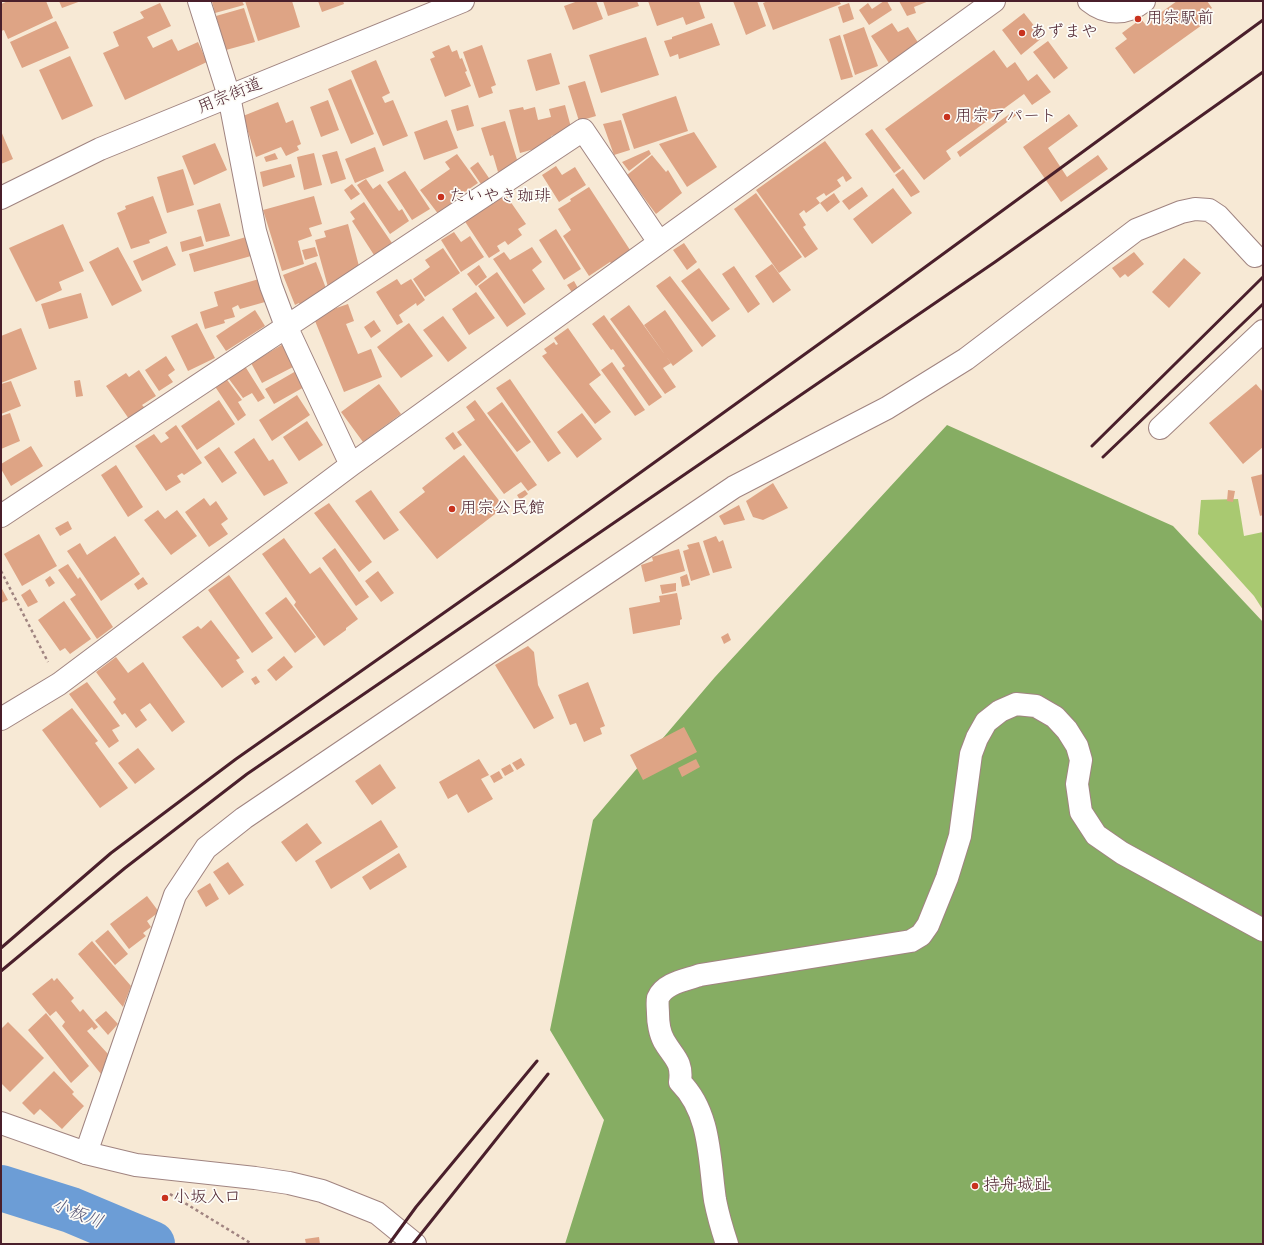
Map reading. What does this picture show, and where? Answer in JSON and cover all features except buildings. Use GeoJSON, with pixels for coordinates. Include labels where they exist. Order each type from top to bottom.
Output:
{"type":"FeatureCollection","features":[{"type":"Feature","properties":{"kind":"street"},"geometry":{"type":"LineString","coordinates":[[199,1],[229,96],[256,231],[271,286],[286,326],[351,465]]}},
{"type":"Feature","properties":{"kind":"street","name":"用宗街道"},"geometry":{"type":"LineString","coordinates":[[1,198],[100,149],[463,1]]}},
{"type":"Feature","properties":{"kind":"street"},"geometry":{"type":"LineString","coordinates":[[1,719],[59,684],[351,465],[994,1]]}},
{"type":"Feature","properties":{"kind":"street"},"geometry":{"type":"LineString","coordinates":[[1089,1],[1104,10],[1117,12],[1132,9],[1144,1]]}},
{"type":"Feature","properties":{"kind":"street"},"geometry":{"type":"LineString","coordinates":[[1,516],[583,130],[659,242]]}},
{"type":"Feature","properties":{"kind":"street"},"geometry":{"type":"LineString","coordinates":[[86,1153],[175,895],[206,848],[244,818],[734,487],[887,408],[966,359],[1136,230],[1181,212],[1195,209],[1209,210],[1218,216],[1255,256]]}},
{"type":"Feature","properties":{"kind":"street"},"geometry":{"type":"LineString","coordinates":[[1160,428],[1263,331]]}},
{"type":"Feature","properties":{"kind":"street"},"geometry":{"type":"LineString","coordinates":[[727,1244],[720,1225],[715,1199],[713,1169],[701,1112],[692,1094],[680,1082],[680,1065],[663,1040],[658,1018],[658,999],[663,990],[676,982],[700,976],[911,941],[921,935],[928,925],[938,903],[960,836],[971,754],[986,722],[1000,711],[1016,704],[1036,706],[1055,717],[1067,730],[1077,746],[1080,760],[1077,784],[1081,812],[1096,835],[1122,853],[1263,930]]}},
{"type":"Feature","properties":{"kind":"street"},"geometry":{"type":"LineString","coordinates":[[1,1123],[86,1153],[136,1165],[255,1178],[322,1190],[377,1213],[415,1244]]}},
{"type":"Feature","properties":{"kind":"path"},"geometry":{"type":"LineString","coordinates":[[1,571],[59,684]]}},
{"type":"Feature","properties":{"kind":"green space"},"geometry":{"type":"Polygon","coordinates":[[[947,425],[1173,526],[1263,622],[1263,1244],[565,1244],[604,1120],[550,1030],[593,820],[715,677],[947,425]]]}},
{"type":"Feature","properties":{"kind":"green space"},"geometry":{"type":"Polygon","coordinates":[[[1238,499],[1244,536],[1263,532],[1263,610],[1254,596],[1198,534],[1201,500],[1238,499]]]}},
{"type":"Feature","properties":{"kind":"waterway","name":"小板川"},"geometry":{"type":"LineString","coordinates":[[1,1188],[71,1210],[152,1244]]}},
{"type":"Feature","properties":{"kind":"railway"},"geometry":{"type":"LineString","coordinates":[[1,948],[111,853],[236,759],[512,565],[887,295],[1263,20]]}},
{"type":"Feature","properties":{"kind":"railway"},"geometry":{"type":"LineString","coordinates":[[1,971],[125,868],[247,774],[995,262],[1263,72]]}},
{"type":"Feature","properties":{"kind":"railway"},"geometry":{"type":"LineString","coordinates":[[1092,446],[1263,277]]}},
{"type":"Feature","properties":{"kind":"railway"},"geometry":{"type":"LineString","coordinates":[[1103,457],[1263,304]]}},
{"type":"Feature","properties":{"kind":"railway"},"geometry":{"type":"LineString","coordinates":[[389,1244],[416,1207],[537,1061]]}},
{"type":"Feature","properties":{"kind":"railway"},"geometry":{"type":"LineString","coordinates":[[413,1244],[548,1074]]}},
{"type":"Feature","properties":{"kind":"place","name":"用宗駅前"},"geometry":{"type":"Point","coordinates":[1138,19]}},
{"type":"Feature","properties":{"kind":"place","name":"あずまや"},"geometry":{"type":"Point","coordinates":[1022,33]}},
{"type":"Feature","properties":{"kind":"place","name":"用宗アパート"},"geometry":{"type":"Point","coordinates":[947,117]}},
{"type":"Feature","properties":{"kind":"place","name":"たいやき珈琲"},"geometry":{"type":"Point","coordinates":[441,197]}},
{"type":"Feature","properties":{"kind":"place","name":"用宗公民館"},"geometry":{"type":"Point","coordinates":[452,509]}},
{"type":"Feature","properties":{"kind":"place","name":"持舟城趾"},"geometry":{"type":"Point","coordinates":[975,1186]}},
{"type":"Feature","properties":{"kind":"place","name":"小坂入口"},"geometry":{"type":"Point","coordinates":[165,1198]}}]}
